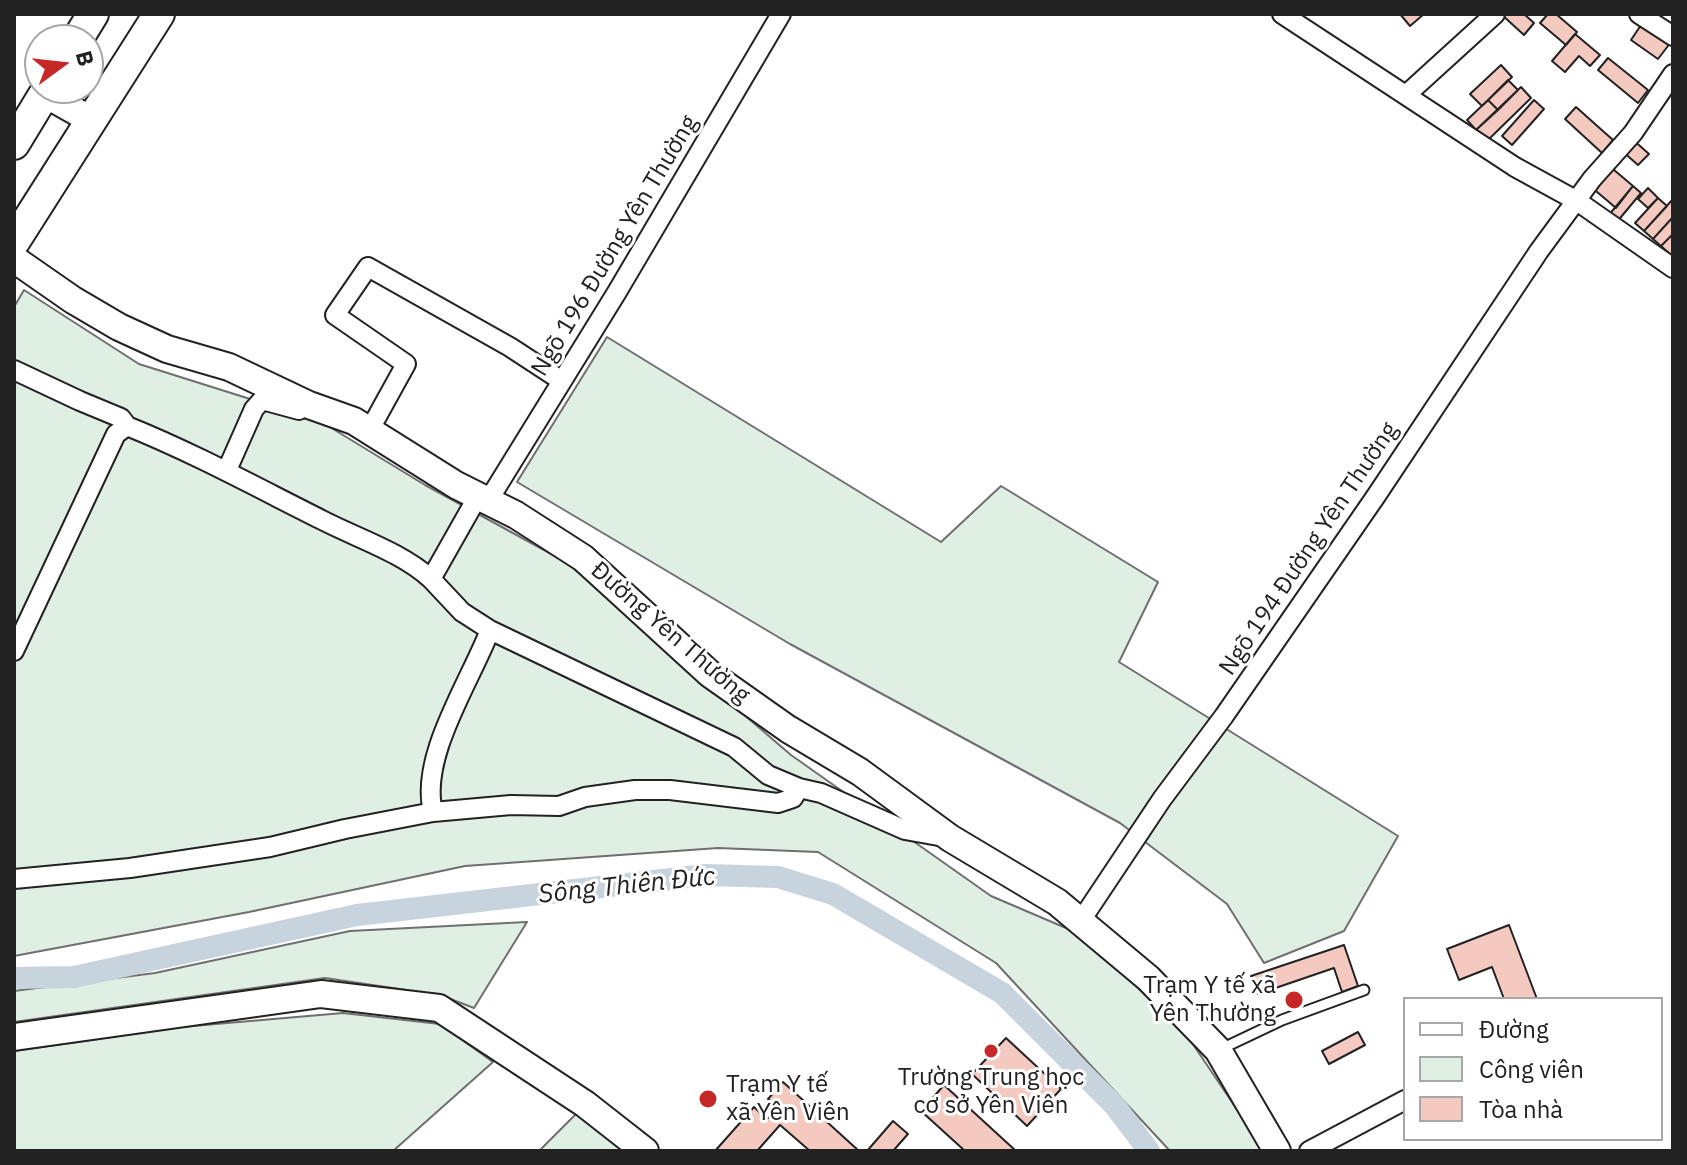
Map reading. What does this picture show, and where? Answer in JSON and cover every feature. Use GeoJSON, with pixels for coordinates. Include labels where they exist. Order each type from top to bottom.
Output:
{"type":"FeatureCollection","features":[{"type":"Feature","properties":{"kind":"main road"},"geometry":{"type":"LineString","coordinates":[[14,242],[159,14]]}},
{"type":"Feature","properties":{"kind":"main road"},"geometry":{"type":"LineString","coordinates":[[14,144],[38,104]]}},
{"type":"Feature","properties":{"kind":"main road"},"geometry":{"type":"LineString","coordinates":[[66,104],[91,120]]}},
{"type":"Feature","properties":{"kind":"main road","name":"Đường Yên Thường"},"geometry":{"type":"LineString","coordinates":[[14,259],[119,327],[167,349],[229,367],[327,412],[354,421],[483,499],[516,515],[583,558],[710,674],[788,729],[860,772],[950,838],[1057,902],[1148,978],[1218,1050],[1277,1151]]}},
{"type":"Feature","properties":{"kind":"main road"},"geometry":{"type":"LineString","coordinates":[[14,1037],[321,994],[439,1008],[585,1104],[645,1151]]}},
{"type":"Feature","properties":{"kind":"street","name":"Ngõ 196 Đường Yên Thường"},"geometry":{"type":"LineString","coordinates":[[431,579],[562,381],[781,14]]}},
{"type":"Feature","properties":{"kind":"street"},"geometry":{"type":"LineString","coordinates":[[1406,95],[1495,14]]}},
{"type":"Feature","properties":{"kind":"street"},"geometry":{"type":"LineString","coordinates":[[1639,14],[1673,36]]}},
{"type":"Feature","properties":{"kind":"street"},"geometry":{"type":"LineString","coordinates":[[1286,15],[1515,167],[1577,201],[1673,268]]}},
{"type":"Feature","properties":{"kind":"street","name":"Ngõ 194 Đường Yên Thường"},"geometry":{"type":"LineString","coordinates":[[1080,922],[1162,799],[1224,716],[1376,496],[1539,251],[1592,179],[1633,133],[1673,74]]}},
{"type":"Feature","properties":{"kind":"street"},"geometry":{"type":"LineString","coordinates":[[369,431],[406,364],[335,315],[368,267],[510,347],[562,381]]}},
{"type":"Feature","properties":{"kind":"street"},"geometry":{"type":"LineString","coordinates":[[14,370],[121,418],[127,426],[227,470],[415,565],[462,612],[490,630],[734,747],[768,775],[821,793],[905,830],[950,838]]}},
{"type":"Feature","properties":{"kind":"street"},"geometry":{"type":"LineString","coordinates":[[227,470],[254,409],[262,400],[316,414],[327,412]]}},
{"type":"Feature","properties":{"kind":"street"},"geometry":{"type":"LineString","coordinates":[[14,651],[116,434],[127,426]]}},
{"type":"Feature","properties":{"kind":"street"},"geometry":{"type":"LineString","coordinates":[[433,812],[429,780],[434,762],[458,698],[490,630]]}},
{"type":"Feature","properties":{"kind":"street"},"geometry":{"type":"LineString","coordinates":[[14,879],[67,876],[242,852],[433,812],[511,805],[559,806],[585,797],[635,790],[670,790],[778,803],[793,798],[799,788]]}},
{"type":"Feature","properties":{"kind":"street"},"geometry":{"type":"LineString","coordinates":[[1309,1151],[1403,1101]]}},
{"type":"Feature","properties":{"kind":"lane"},"geometry":{"type":"LineString","coordinates":[[1218,1050],[1282,1020],[1364,990]]}},
{"type":"Feature","properties":{"kind":"green space"},"geometry":{"type":"Polygon","coordinates":[[[24,290],[139,364],[320,421],[425,485],[566,562],[791,755],[991,896],[1073,931],[1180,1025],[1265,1151],[1170,1151],[996,963],[818,852],[718,848],[465,866],[249,912],[14,956],[14,307],[24,290]]]}},
{"type":"Feature","properties":{"kind":"green space"},"geometry":{"type":"Polygon","coordinates":[[[607,337],[941,542],[1001,486],[1158,582],[1119,662],[1398,836],[1344,931],[1264,963],[1227,904],[1120,823],[790,644],[517,482],[607,337]]]}},
{"type":"Feature","properties":{"kind":"green space"},"geometry":{"type":"Polygon","coordinates":[[[527,922],[474,1008],[440,995],[325,978],[14,1022],[14,991],[155,973],[350,931],[527,922]]]}},
{"type":"Feature","properties":{"kind":"green space"},"geometry":{"type":"Polygon","coordinates":[[[343,1013],[440,1024],[493,1062],[393,1151],[14,1151],[14,1051],[181,1027],[343,1013]]]}},
{"type":"Feature","properties":{"kind":"green space"},"geometry":{"type":"Polygon","coordinates":[[[580,1110],[634,1151],[539,1151],[580,1110]]]}},
{"type":"Feature","properties":{"kind":"building"},"geometry":{"type":"Polygon","coordinates":[[[1400,14],[1424,14],[1410,26],[1400,14]]]}},
{"type":"Feature","properties":{"kind":"building"},"geometry":{"type":"Polygon","coordinates":[[[1501,14],[1524,14],[1534,23],[1524,35],[1501,14]]]}},
{"type":"Feature","properties":{"kind":"building"},"geometry":{"type":"Polygon","coordinates":[[[1548,14],[1556,14],[1577,32],[1566,45],[1540,23],[1548,14]]]}},
{"type":"Feature","properties":{"kind":"building"},"geometry":{"type":"Polygon","coordinates":[[[1643,22],[1671,42],[1658,59],[1631,40],[1643,22]]]}},
{"type":"Feature","properties":{"kind":"building"},"geometry":{"type":"Polygon","coordinates":[[[1575,34],[1600,55],[1590,66],[1579,56],[1565,72],[1552,61],[1575,34]]]}},
{"type":"Feature","properties":{"kind":"building"},"geometry":{"type":"Polygon","coordinates":[[[1608,58],[1648,90],[1638,103],[1598,70],[1608,58]]]}},
{"type":"Feature","properties":{"kind":"building"},"geometry":{"type":"Polygon","coordinates":[[[1501,65],[1512,77],[1482,106],[1470,94],[1501,65]]]}},
{"type":"Feature","properties":{"kind":"building"},"geometry":{"type":"Polygon","coordinates":[[[1508,80],[1518,90],[1498,110],[1488,100],[1508,80]]]}},
{"type":"Feature","properties":{"kind":"building"},"geometry":{"type":"Polygon","coordinates":[[[1521,87],[1531,98],[1487,141],[1476,130],[1521,87]]]}},
{"type":"Feature","properties":{"kind":"building"},"geometry":{"type":"Polygon","coordinates":[[[1488,100],[1498,110],[1476,130],[1467,120],[1488,100]]]}},
{"type":"Feature","properties":{"kind":"building"},"geometry":{"type":"Polygon","coordinates":[[[1534,100],[1544,109],[1512,145],[1502,136],[1534,100]]]}},
{"type":"Feature","properties":{"kind":"building"},"geometry":{"type":"Polygon","coordinates":[[[1576,107],[1613,140],[1602,153],[1565,119],[1576,107]]]}},
{"type":"Feature","properties":{"kind":"building"},"geometry":{"type":"Polygon","coordinates":[[[1631,138],[1649,154],[1638,165],[1621,150],[1631,138]]]}},
{"type":"Feature","properties":{"kind":"building"},"geometry":{"type":"Polygon","coordinates":[[[1607,164],[1633,186],[1616,208],[1590,186],[1607,164]]]}},
{"type":"Feature","properties":{"kind":"building"},"geometry":{"type":"Polygon","coordinates":[[[1633,186],[1641,193],[1616,223],[1608,216],[1633,186]]]}},
{"type":"Feature","properties":{"kind":"building"},"geometry":{"type":"Polygon","coordinates":[[[1648,188],[1658,198],[1648,208],[1638,199],[1648,188]]]}},
{"type":"Feature","properties":{"kind":"building"},"geometry":{"type":"Polygon","coordinates":[[[1658,198],[1667,206],[1644,231],[1635,223],[1658,198]]]}},
{"type":"Feature","properties":{"kind":"building"},"geometry":{"type":"Polygon","coordinates":[[[1673,199],[1673,217],[1653,239],[1644,231],[1673,199]]]}},
{"type":"Feature","properties":{"kind":"building"},"geometry":{"type":"Polygon","coordinates":[[[1673,217],[1673,234],[1661,246],[1653,239],[1673,217]]]}},
{"type":"Feature","properties":{"kind":"building"},"geometry":{"type":"Polygon","coordinates":[[[1673,234],[1673,255],[1672,256],[1661,246],[1673,234]]]}},
{"type":"Feature","properties":{"kind":"building"},"geometry":{"type":"Polygon","coordinates":[[[1509,925],[1536,997],[1503,997],[1492,967],[1459,980],[1447,949],[1509,925]]]}},
{"type":"Feature","properties":{"kind":"building"},"geometry":{"type":"Polygon","coordinates":[[[1344,945],[1358,986],[1342,992],[1334,968],[1258,994],[1251,976],[1344,945]]]}},
{"type":"Feature","properties":{"kind":"building"},"geometry":{"type":"Polygon","coordinates":[[[1358,1032],[1365,1045],[1329,1064],[1322,1051],[1358,1032]]]}},
{"type":"Feature","properties":{"kind":"building"},"geometry":{"type":"Polygon","coordinates":[[[1006,1038],[1061,1089],[1027,1126],[972,1074],[1006,1038]]]}},
{"type":"Feature","properties":{"kind":"building"},"geometry":{"type":"Polygon","coordinates":[[[783,1082],[859,1151],[810,1151],[780,1125],[757,1151],[715,1151],[754,1107],[767,1119],[778,1108],[768,1099],[783,1082]]]}},
{"type":"Feature","properties":{"kind":"building"},"geometry":{"type":"Polygon","coordinates":[[[944,1085],[1016,1151],[965,1151],[921,1111],[944,1085]]]}},
{"type":"Feature","properties":{"kind":"building"},"geometry":{"type":"Polygon","coordinates":[[[893,1121],[908,1134],[893,1151],[867,1151],[893,1121]]]}},
{"type":"Feature","properties":{"kind":"waterway","name":"Sông Thiên Đức"},"geometry":{"type":"LineString","coordinates":[[14,978],[74,977],[357,915],[706,875],[778,877],[833,894],[1002,993],[1115,1106],[1149,1151]]}},
{"type":"Feature","properties":{"kind":"place","name":"Trạm Y tế xã Yên Thường"},"geometry":{"type":"Point","coordinates":[1294,1000]}},
{"type":"Feature","properties":{"kind":"place","name":"Trường Trung học cơ sở Yên Viên"},"geometry":{"type":"Point","coordinates":[991,1051]}},
{"type":"Feature","properties":{"kind":"place","name":"Trạm Y tế xã Yên Viên"},"geometry":{"type":"Point","coordinates":[708,1099]}}]}
